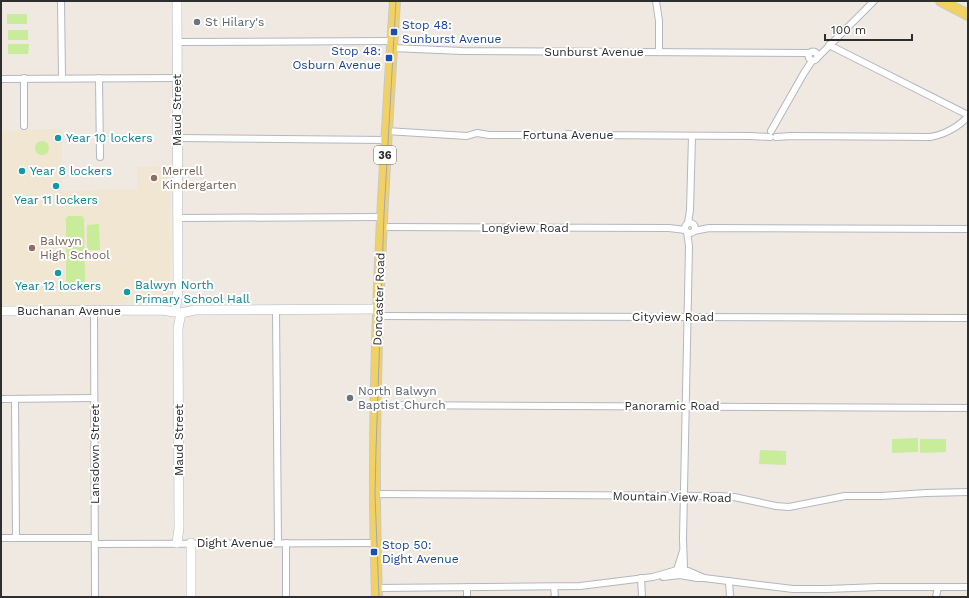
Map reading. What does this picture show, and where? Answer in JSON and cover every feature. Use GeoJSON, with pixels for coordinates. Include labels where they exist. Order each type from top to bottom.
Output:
{"type":"FeatureCollection","features":[{"type":"Feature","properties":{"kind":"main road","name":"Doncaster Road"},"geometry":{"type":"LineString","coordinates":[[377,592],[374,494],[376,405],[386,135],[395,1]]}},
{"type":"Feature","properties":{"kind":"main road"},"geometry":{"type":"LineString","coordinates":[[941,1],[968,15]]}},
{"type":"Feature","properties":{"kind":"street"},"geometry":{"type":"LineString","coordinates":[[61,1],[62,78]]}},
{"type":"Feature","properties":{"kind":"street","name":"Maud Street"},"geometry":{"type":"LineString","coordinates":[[176,1],[179,528],[183,543],[191,597]]}},
{"type":"Feature","properties":{"kind":"street"},"geometry":{"type":"LineString","coordinates":[[656,1],[659,21],[659,52]]}},
{"type":"Feature","properties":{"kind":"street"},"geometry":{"type":"LineString","coordinates":[[773,134],[812,57],[829,45],[874,1]]}},
{"type":"Feature","properties":{"kind":"street","name":"Sunburst Avenue"},"geometry":{"type":"LineString","coordinates":[[177,42],[392,45],[462,51],[796,53],[812,57]]}},
{"type":"Feature","properties":{"kind":"street"},"geometry":{"type":"LineString","coordinates":[[829,45],[968,115]]}},
{"type":"Feature","properties":{"kind":"street"},"geometry":{"type":"LineString","coordinates":[[24,78],[24,126]]}},
{"type":"Feature","properties":{"kind":"street"},"geometry":{"type":"LineString","coordinates":[[99,78],[100,157]]}},
{"type":"Feature","properties":{"kind":"street"},"geometry":{"type":"LineString","coordinates":[[1,79],[177,78]]}},
{"type":"Feature","properties":{"kind":"street","name":"Fortuna Avenue"},"geometry":{"type":"LineString","coordinates":[[177,138],[386,135],[466,136],[477,133],[489,135],[544,135],[558,137],[568,134],[692,136],[750,136],[773,134],[792,136],[930,137],[939,135],[956,126],[964,121],[968,115]]}},
{"type":"Feature","properties":{"kind":"street"},"geometry":{"type":"LineString","coordinates":[[680,572],[683,551],[692,136]]}},
{"type":"Feature","properties":{"kind":"street","name":"Longview Road"},"geometry":{"type":"LineString","coordinates":[[178,218],[669,228],[968,229]]}},
{"type":"Feature","properties":{"kind":"street","name":"Lansdown Street"},"geometry":{"type":"LineString","coordinates":[[94,310],[95,597]]}},
{"type":"Feature","properties":{"kind":"street"},"geometry":{"type":"LineString","coordinates":[[276,310],[278,543]]}},
{"type":"Feature","properties":{"kind":"street","name":"Buchanan Avenue"},"geometry":{"type":"LineString","coordinates":[[1,311],[276,310],[379,313]]}},
{"type":"Feature","properties":{"kind":"street","name":"Cityview Road"},"geometry":{"type":"LineString","coordinates":[[379,313],[688,317],[968,318]]}},
{"type":"Feature","properties":{"kind":"street"},"geometry":{"type":"LineString","coordinates":[[1,399],[94,398]]}},
{"type":"Feature","properties":{"kind":"street"},"geometry":{"type":"LineString","coordinates":[[15,399],[16,538]]}},
{"type":"Feature","properties":{"kind":"street","name":"Panoramic Road"},"geometry":{"type":"LineString","coordinates":[[376,405],[968,408]]}},
{"type":"Feature","properties":{"kind":"street","name":"Mountain View Road"},"geometry":{"type":"LineString","coordinates":[[374,494],[734,497],[776,506],[789,507],[845,496],[968,492]]}},
{"type":"Feature","properties":{"kind":"street","name":"Dight Avenue"},"geometry":{"type":"LineString","coordinates":[[1,538],[183,543],[375,543]]}},
{"type":"Feature","properties":{"kind":"street"},"geometry":{"type":"LineString","coordinates":[[286,543],[286,597]]}},
{"type":"Feature","properties":{"kind":"street"},"geometry":{"type":"LineString","coordinates":[[377,592],[467,587],[580,586],[641,578],[664,578],[680,572],[697,578],[800,589],[968,587]]}},
{"type":"Feature","properties":{"kind":"street"},"geometry":{"type":"LineString","coordinates":[[641,578],[642,597]]}},
{"type":"Feature","properties":{"kind":"street"},"geometry":{"type":"LineString","coordinates":[[729,581],[730,597]]}},
{"type":"Feature","properties":{"kind":"street"},"geometry":{"type":"LineString","coordinates":[[467,587],[467,597]]}},
{"type":"Feature","properties":{"kind":"street"},"geometry":{"type":"LineString","coordinates":[[554,587],[555,597]]}},
{"type":"Feature","properties":{"kind":"street"},"geometry":{"type":"LineString","coordinates":[[936,597],[938,587]]}},
{"type":"Feature","properties":{"kind":"shaded area"},"geometry":{"type":"Polygon","coordinates":[[[62,129],[62,191],[137,189],[137,167],[170,166],[171,302],[168,304],[1,305],[1,131],[62,129]]]}},
{"type":"Feature","properties":{"kind":"green space"},"geometry":{"type":"Polygon","coordinates":[[[7,14],[27,14],[27,24],[7,24],[7,14]]]}},
{"type":"Feature","properties":{"kind":"green space"},"geometry":{"type":"Polygon","coordinates":[[[8,30],[28,30],[28,40],[8,40],[8,30]]]}},
{"type":"Feature","properties":{"kind":"green space"},"geometry":{"type":"Polygon","coordinates":[[[8,44],[29,44],[28,54],[8,54],[8,44]]]}},
{"type":"Feature","properties":{"kind":"green space"},"geometry":{"type":"Polygon","coordinates":[[[42,141],[47,143],[49,148],[47,153],[42,155],[37,153],[35,148],[37,143],[42,141]]]}},
{"type":"Feature","properties":{"kind":"green space"},"geometry":{"type":"Polygon","coordinates":[[[68,216],[82,216],[84,219],[85,281],[81,285],[68,284],[66,281],[66,218],[68,216]]]}},
{"type":"Feature","properties":{"kind":"green space"},"geometry":{"type":"Polygon","coordinates":[[[99,224],[100,250],[87,250],[87,225],[99,224]]]}},
{"type":"Feature","properties":{"kind":"green space"},"geometry":{"type":"Polygon","coordinates":[[[918,438],[918,452],[892,453],[892,439],[918,438]]]}},
{"type":"Feature","properties":{"kind":"green space"},"geometry":{"type":"Polygon","coordinates":[[[920,439],[946,439],[946,452],[920,453],[920,439]]]}},
{"type":"Feature","properties":{"kind":"green space"},"geometry":{"type":"Polygon","coordinates":[[[760,450],[786,451],[786,465],[759,464],[760,450]]]}},
{"type":"Feature","properties":{"kind":"tram line"},"geometry":{"type":"LineString","coordinates":[[379,597],[375,495],[376,450],[384,214],[396,1]]}},
{"type":"Feature","properties":{"kind":"place","name":"St Hilary's"},"geometry":{"type":"Point","coordinates":[197,22]}},
{"type":"Feature","properties":{"kind":"place","name":"Stop 48: Sunburst Avenue"},"geometry":{"type":"Point","coordinates":[394,32]}},
{"type":"Feature","properties":{"kind":"place","name":"Stop 48: Osburn Avenue"},"geometry":{"type":"Point","coordinates":[389,58]}},
{"type":"Feature","properties":{"kind":"place","name":"Year 10 lockers"},"geometry":{"type":"Point","coordinates":[58,138]}},
{"type":"Feature","properties":{"kind":"place","name":"Year 8 lockers"},"geometry":{"type":"Point","coordinates":[22,171]}},
{"type":"Feature","properties":{"kind":"place","name":"Merrell Kindergarten"},"geometry":{"type":"Point","coordinates":[154,178]}},
{"type":"Feature","properties":{"kind":"place","name":"Year 11 lockers"},"geometry":{"type":"Point","coordinates":[56,186]}},
{"type":"Feature","properties":{"kind":"place","name":"Balwyn High School"},"geometry":{"type":"Point","coordinates":[32,248]}},
{"type":"Feature","properties":{"kind":"place","name":"Year 12 lockers"},"geometry":{"type":"Point","coordinates":[58,273]}},
{"type":"Feature","properties":{"kind":"place","name":"Balwyn North Primary School Hall"},"geometry":{"type":"Point","coordinates":[127,292]}},
{"type":"Feature","properties":{"kind":"place","name":"North Balwyn Baptist Church"},"geometry":{"type":"Point","coordinates":[350,398]}},
{"type":"Feature","properties":{"kind":"place","name":"Stop 50: Dight Avenue"},"geometry":{"type":"Point","coordinates":[374,552]}}]}
